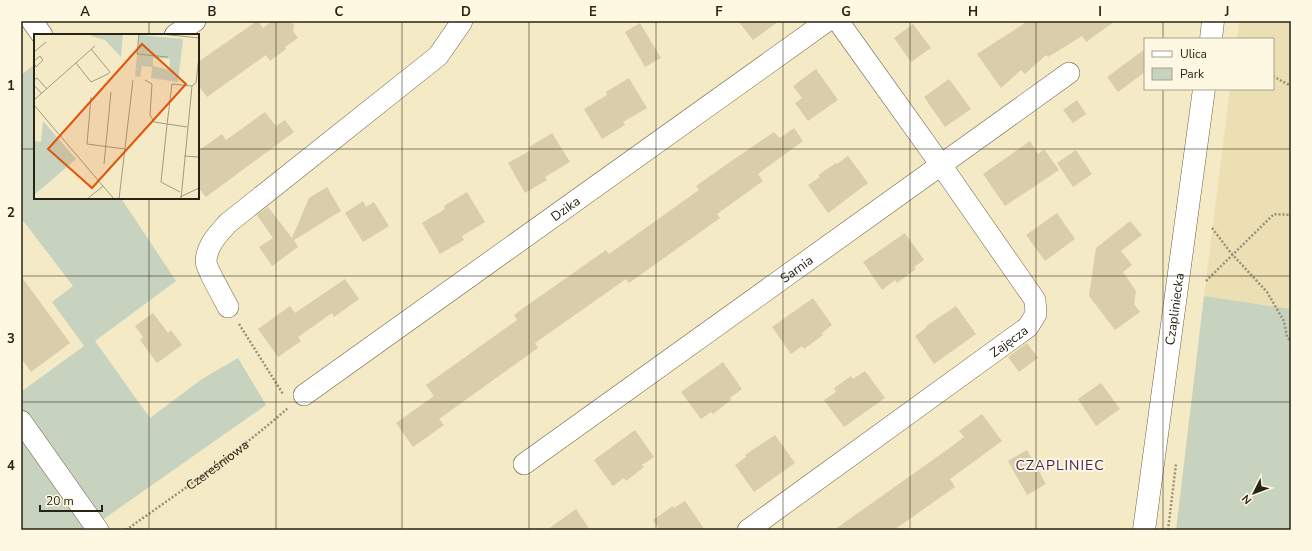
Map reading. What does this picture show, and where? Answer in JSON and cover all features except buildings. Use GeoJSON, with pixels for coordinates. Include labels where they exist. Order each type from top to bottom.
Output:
{"type":"FeatureCollection","features":[{"type":"Feature","properties":{"kind":"main road"},"geometry":{"type":"LineString","coordinates":[[1211,38],[1214,21]]}},
{"type":"Feature","properties":{"kind":"main road","name":"Czapliniecka"},"geometry":{"type":"LineString","coordinates":[[1144,530],[1204,90]]}},
{"type":"Feature","properties":{"kind":"street"},"geometry":{"type":"LineString","coordinates":[[32,21],[41,34]]}},
{"type":"Feature","properties":{"kind":"street"},"geometry":{"type":"LineString","coordinates":[[176,34],[195,21]]}},
{"type":"Feature","properties":{"kind":"street"},"geometry":{"type":"LineString","coordinates":[[228,307],[206,263],[209,247],[217,235],[228,223],[438,56],[462,21]]}},
{"type":"Feature","properties":{"kind":"street","name":"Dzika"},"geometry":{"type":"LineString","coordinates":[[298,401],[827,21]]}},
{"type":"Feature","properties":{"kind":"street","name":"Zajęcza"},"geometry":{"type":"LineString","coordinates":[[748,530],[1028,327],[1036,314],[1035,300],[838,21]]}},
{"type":"Feature","properties":{"kind":"street","name":"Sarnia"},"geometry":{"type":"LineString","coordinates":[[524,464],[1069,73]]}},
{"type":"Feature","properties":{"kind":"street"},"geometry":{"type":"LineString","coordinates":[[21,421],[98,530]]}},
{"type":"Feature","properties":{"kind":"path"},"geometry":{"type":"LineString","coordinates":[[1274,77],[1286,84],[1291,85]]}},
{"type":"Feature","properties":{"kind":"path"},"geometry":{"type":"LineString","coordinates":[[1206,281],[1274,214],[1291,215]]}},
{"type":"Feature","properties":{"kind":"path"},"geometry":{"type":"LineString","coordinates":[[1212,228],[1232,255],[1267,292],[1284,321],[1287,337],[1291,341]]}},
{"type":"Feature","properties":{"kind":"path"},"geometry":{"type":"LineString","coordinates":[[228,307],[298,401]]}},
{"type":"Feature","properties":{"kind":"path","name":"Czereśniowa"},"geometry":{"type":"LineString","coordinates":[[126,530],[218,464],[271,424],[298,401]]}},
{"type":"Feature","properties":{"kind":"shaded area"},"geometry":{"type":"Polygon","coordinates":[[[1239,21],[1291,21],[1291,309],[1204,296],[1230,90],[1274,90],[1274,38],[1237,38],[1239,21]]]}},
{"type":"Feature","properties":{"kind":"green space"},"geometry":{"type":"Polygon","coordinates":[[[34,65],[34,199],[122,199],[176,281],[95,341],[150,418],[202,379],[238,358],[266,405],[88,530],[21,530],[21,390],[22,391],[84,346],[52,302],[73,286],[21,218],[21,75],[34,65]]]}},
{"type":"Feature","properties":{"kind":"green space"},"geometry":{"type":"Polygon","coordinates":[[[1204,296],[1291,309],[1291,530],[1176,530],[1204,296]]]}},
{"type":"Feature","properties":{"kind":"district","name":"CZAPLINIEC"},"geometry":{"type":"Point","coordinates":[1060,465]}}]}
